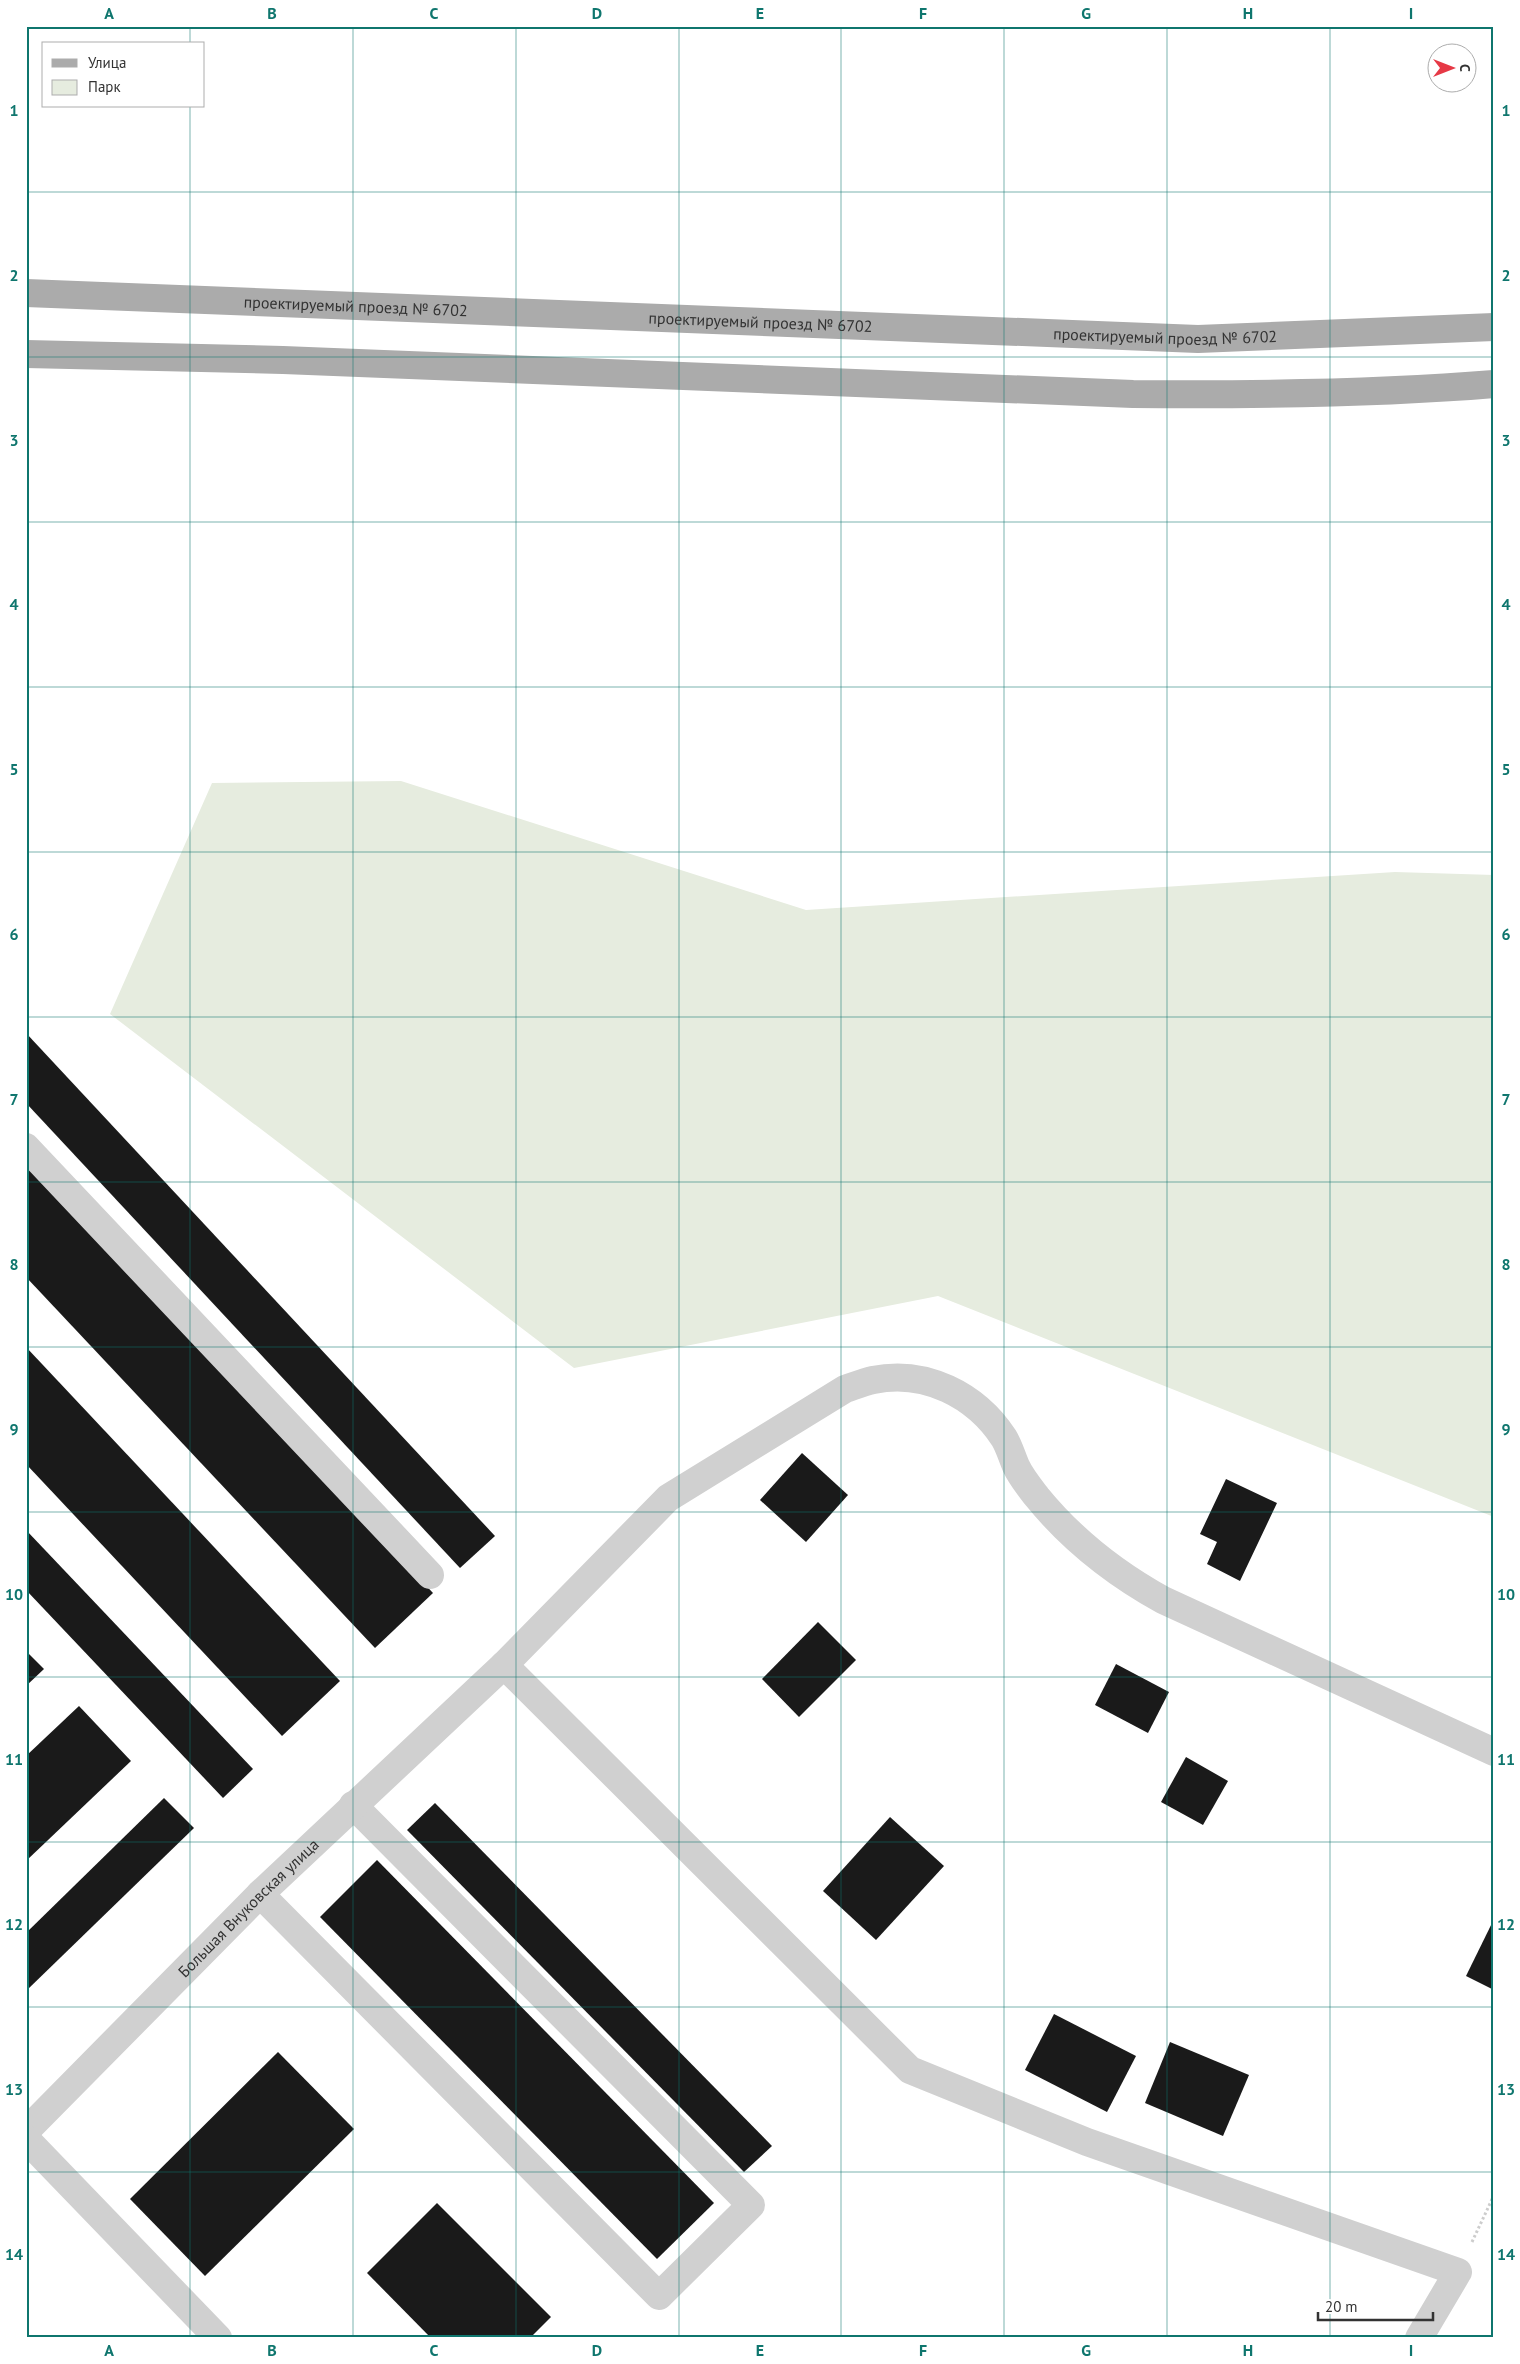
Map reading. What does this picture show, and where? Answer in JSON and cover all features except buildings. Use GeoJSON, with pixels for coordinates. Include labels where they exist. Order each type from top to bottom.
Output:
{"type":"FeatureCollection","features":[{"type":"Feature","properties":{"kind":"main road","name":"проектируемый проезд № 6702"},"geometry":{"type":"LineString","coordinates":[[26,293],[1198,339],[1494,327]]}},
{"type":"Feature","properties":{"kind":"main road"},"geometry":{"type":"LineString","coordinates":[[26,354],[283,360],[1133,394],[1251,395],[1447,388],[1494,384]]}},
{"type":"Feature","properties":{"kind":"street"},"geometry":{"type":"LineString","coordinates":[[26,1147],[430,1575]]}},
{"type":"Feature","properties":{"kind":"street","name":"Большая Внуковская улица"},"geometry":{"type":"LineString","coordinates":[[26,2131],[260,1894],[504,1665],[668,1498],[844,1389],[874,1379],[904,1377],[935,1383],[963,1396],[987,1415],[1005,1439],[1017,1468],[1057,1521],[1106,1565],[1134,1584],[1163,1600],[1494,1752]]}},
{"type":"Feature","properties":{"kind":"street"},"geometry":{"type":"LineString","coordinates":[[504,1665],[910,2070],[1086,2142],[1458,2272],[1419,2338]]}},
{"type":"Feature","properties":{"kind":"street"},"geometry":{"type":"LineString","coordinates":[[260,1894],[659,2296],[751,2205],[353,1805]]}},
{"type":"Feature","properties":{"kind":"street"},"geometry":{"type":"LineString","coordinates":[[26,2139],[218,2338]]}},
{"type":"Feature","properties":{"kind":"path"},"geometry":{"type":"LineString","coordinates":[[1458,2272],[1494,2195]]}},
{"type":"Feature","properties":{"kind":"green space"},"geometry":{"type":"Polygon","coordinates":[[[401,781],[806,910],[1395,872],[1494,875],[1494,1517],[938,1296],[574,1368],[110,1014],[212,783],[401,781]]]}}]}
